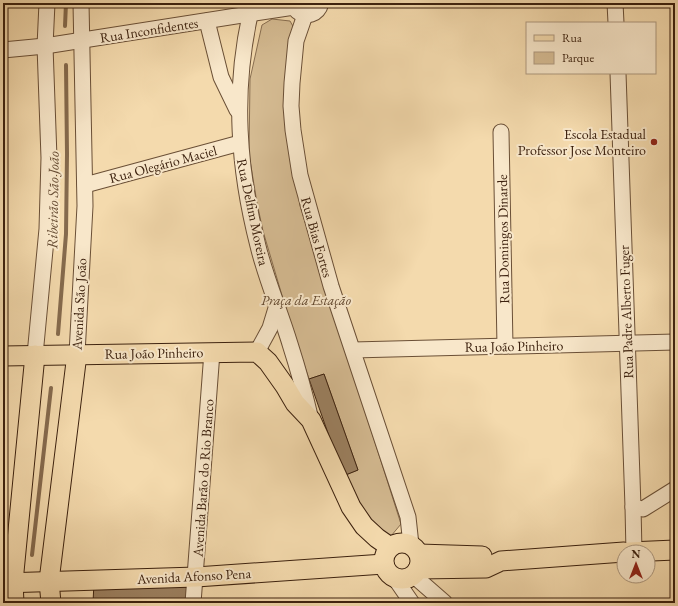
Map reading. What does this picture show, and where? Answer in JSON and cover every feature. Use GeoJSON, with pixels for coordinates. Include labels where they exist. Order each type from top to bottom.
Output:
{"type":"FeatureCollection","features":[{"type":"Feature","properties":{"kind":"main road","name":"Rua João Pinheiro"},"geometry":{"type":"LineString","coordinates":[[3,356],[257,352]]}},
{"type":"Feature","properties":{"kind":"main road"},"geometry":{"type":"LineString","coordinates":[[257,352],[268,362],[295,403],[311,420]]}},
{"type":"Feature","properties":{"kind":"main road","name":"Avenida São João"},"geometry":{"type":"LineString","coordinates":[[50,603],[49,581],[76,354]]}},
{"type":"Feature","properties":{"kind":"main road"},"geometry":{"type":"LineString","coordinates":[[14,603],[8,583],[35,355]]}},
{"type":"Feature","properties":{"kind":"main road","name":"Rua Delfim Moreira"},"geometry":{"type":"LineString","coordinates":[[311,420],[351,507],[364,526],[377,538],[390,562]]}},
{"type":"Feature","properties":{"kind":"main road"},"geometry":{"type":"LineString","coordinates":[[415,561],[404,578],[390,562],[395,544],[400,543],[415,561],[486,568],[501,561],[616,553]]}},
{"type":"Feature","properties":{"kind":"main road"},"geometry":{"type":"LineString","coordinates":[[656,551],[675,550]]}},
{"type":"Feature","properties":{"kind":"main road","name":"Avenida Afonso Pena"},"geometry":{"type":"LineString","coordinates":[[8,583],[196,577],[390,562]]}},
{"type":"Feature","properties":{"kind":"street"},"geometry":{"type":"LineString","coordinates":[[35,355],[47,229],[49,158],[45,46],[47,3]]}},
{"type":"Feature","properties":{"kind":"street","name":"Avenida São João"},"geometry":{"type":"LineString","coordinates":[[76,354],[86,185],[82,3]]}},
{"type":"Feature","properties":{"kind":"street"},"geometry":{"type":"LineString","coordinates":[[298,8],[314,13],[318,10],[321,3]]}},
{"type":"Feature","properties":{"kind":"street"},"geometry":{"type":"LineString","coordinates":[[615,3],[616,22]]}},
{"type":"Feature","properties":{"kind":"street","name":"Rua Inconfidentes"},"geometry":{"type":"LineString","coordinates":[[3,50],[45,46],[298,8]]}},
{"type":"Feature","properties":{"kind":"street","name":"Rua Bias Fortes"},"geometry":{"type":"LineString","coordinates":[[298,8],[291,106],[296,151],[306,196],[329,279],[404,502],[415,561]]}},
{"type":"Feature","properties":{"kind":"street","name":"Rua Delfim Moreira"},"geometry":{"type":"LineString","coordinates":[[250,15],[244,42],[239,114],[242,167],[258,247],[290,344],[311,420]]}},
{"type":"Feature","properties":{"kind":"street"},"geometry":{"type":"LineString","coordinates":[[207,21],[221,77],[239,114]]}},
{"type":"Feature","properties":{"kind":"street","name":"Rua Padre Alberto Fuger"},"geometry":{"type":"LineString","coordinates":[[618,74],[634,544]]}},
{"type":"Feature","properties":{"kind":"street","name":"Rua Domingos Dinarde"},"geometry":{"type":"LineString","coordinates":[[501,132],[505,346]]}},
{"type":"Feature","properties":{"kind":"street","name":"Rua Olegário Maciel"},"geometry":{"type":"LineString","coordinates":[[86,185],[240,143]]}},
{"type":"Feature","properties":{"kind":"street"},"geometry":{"type":"LineString","coordinates":[[257,352],[270,328],[277,305]]}},
{"type":"Feature","properties":{"kind":"street","name":"Rua João Pinheiro"},"geometry":{"type":"LineString","coordinates":[[353,350],[675,342]]}},
{"type":"Feature","properties":{"kind":"street","name":"Avenida Barão do Rio Branco"},"geometry":{"type":"LineString","coordinates":[[194,603],[212,352]]}},
{"type":"Feature","properties":{"kind":"street"},"geometry":{"type":"LineString","coordinates":[[633,507],[643,508],[675,489]]}},
{"type":"Feature","properties":{"kind":"street"},"geometry":{"type":"LineString","coordinates":[[415,561],[445,603]]}},
{"type":"Feature","properties":{"kind":"street"},"geometry":{"type":"LineString","coordinates":[[390,562],[412,603]]}},
{"type":"Feature","properties":{"kind":"green space","name":"Praça da Estação"},"geometry":{"type":"Polygon","coordinates":[[[272,19],[290,21],[294,28],[286,107],[300,206],[401,524],[391,536],[377,536],[343,476],[358,470],[324,374],[309,379],[263,231],[249,154],[250,79],[262,25],[272,19]]]}},
{"type":"Feature","properties":{"kind":"building"},"geometry":{"type":"Polygon","coordinates":[[[324,374],[358,470],[343,476],[309,379],[324,374]]]}},
{"type":"Feature","properties":{"kind":"building"},"geometry":{"type":"Polygon","coordinates":[[[94,582],[187,586],[186,603],[93,603],[94,582]]]}},
{"type":"Feature","properties":{"kind":"waterway","name":"Ribeirão São João"},"geometry":{"type":"LineString","coordinates":[[65,26],[66,3]]}},
{"type":"Feature","properties":{"kind":"waterway","name":"Ribeirão São João"},"geometry":{"type":"LineString","coordinates":[[58,334],[66,234],[66,65]]}},
{"type":"Feature","properties":{"kind":"waterway","name":"Ribeirão São João"},"geometry":{"type":"LineString","coordinates":[[32,555],[51,388]]}},
{"type":"Feature","properties":{"kind":"place","name":"Escola Estadual Professor Jose Monteiro"},"geometry":{"type":"Point","coordinates":[654,142]}}]}
